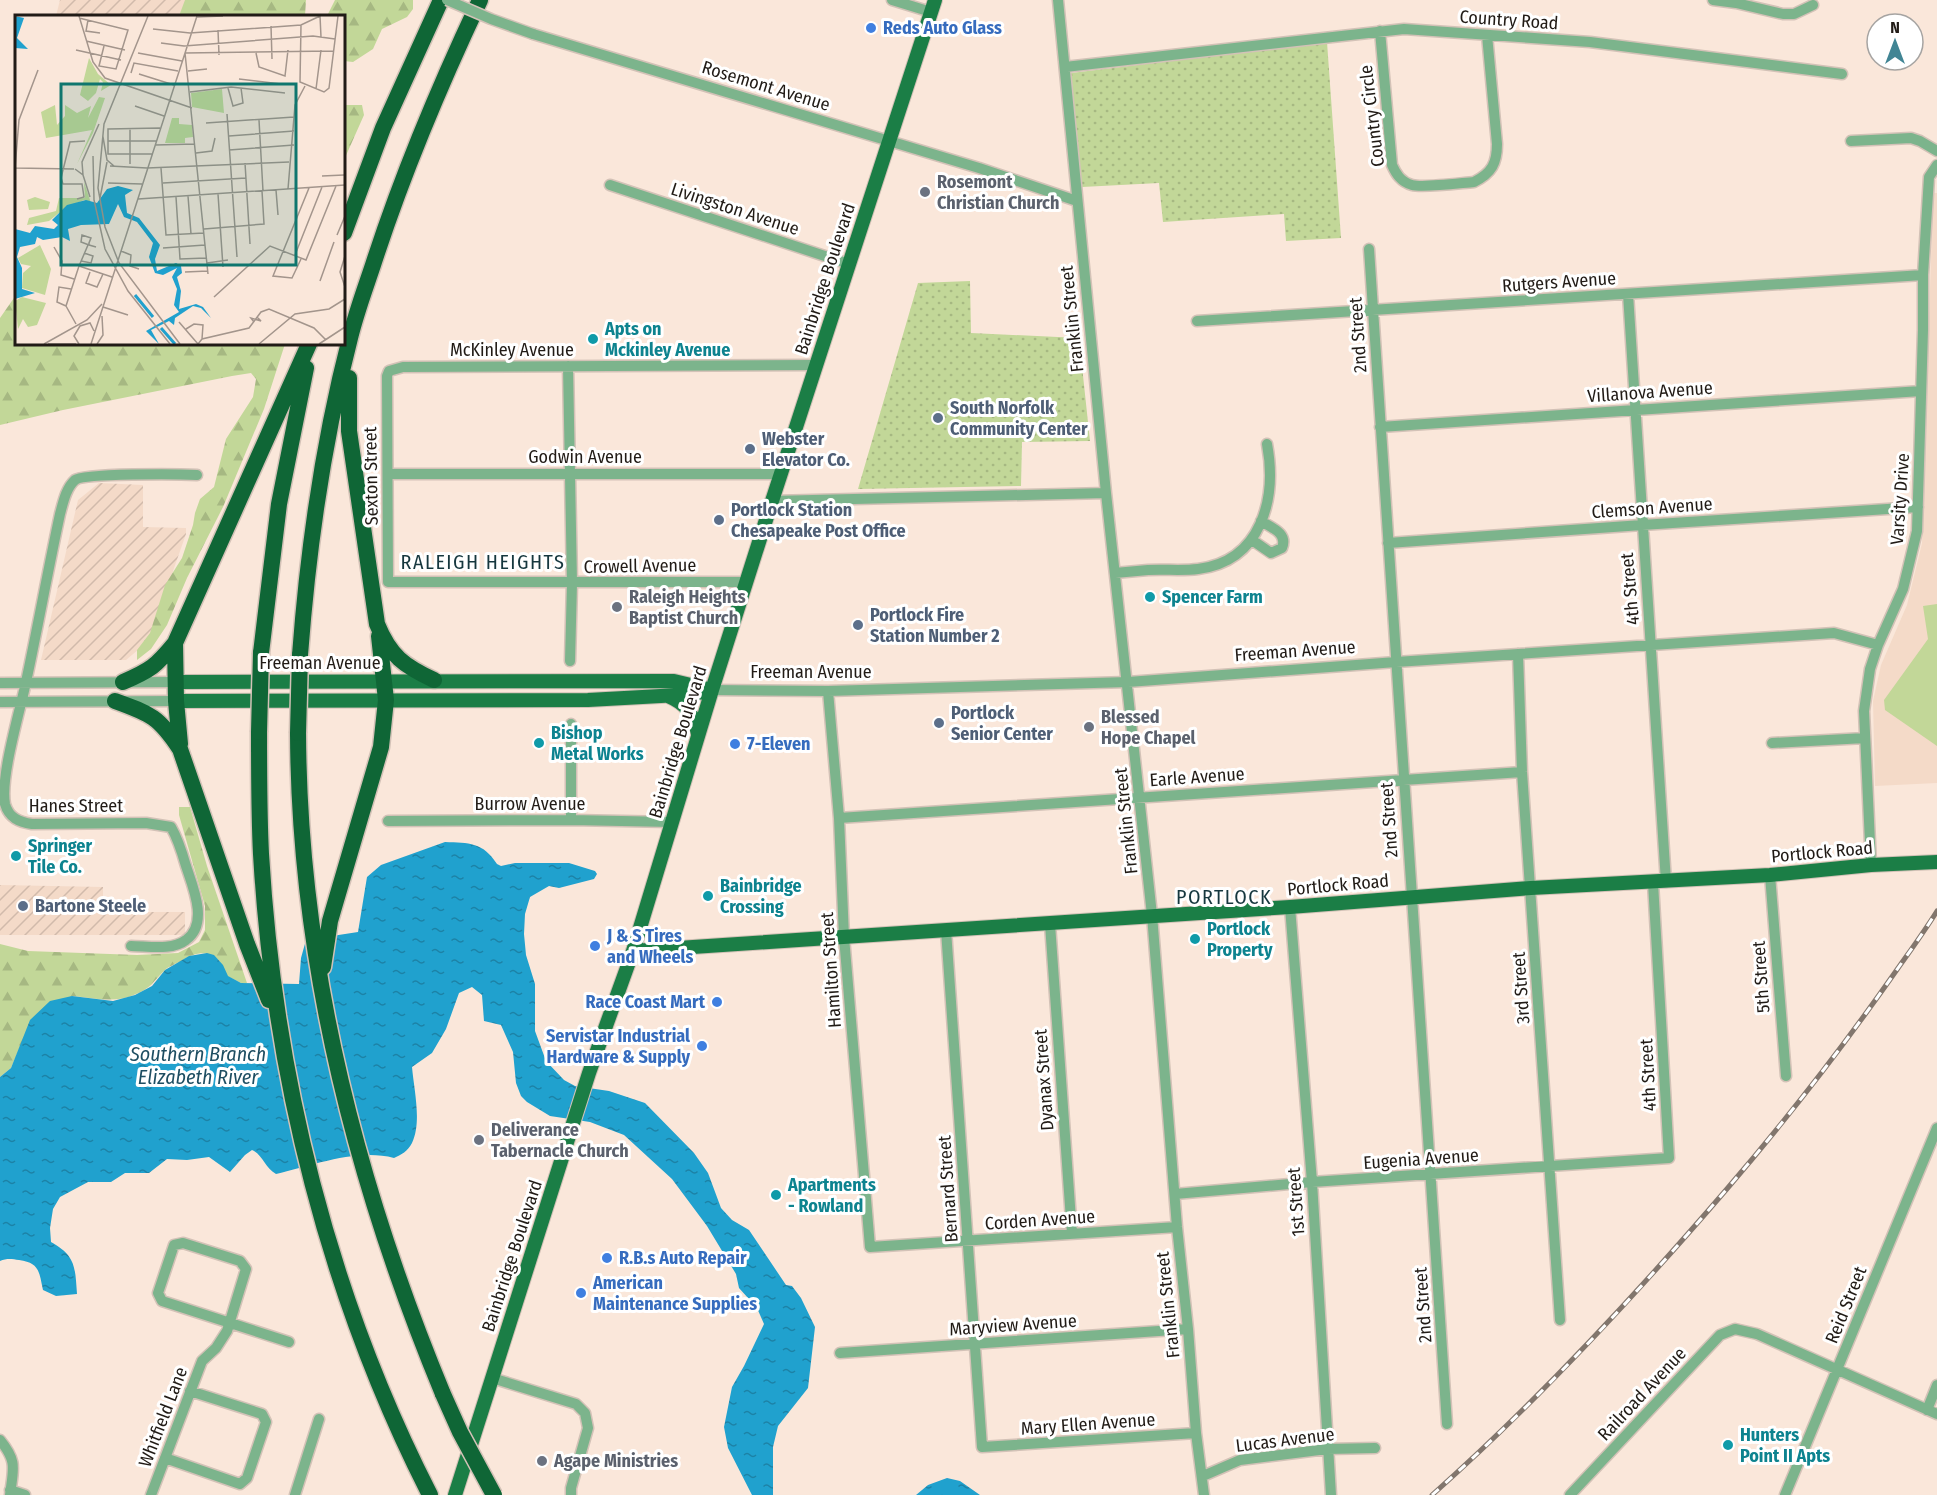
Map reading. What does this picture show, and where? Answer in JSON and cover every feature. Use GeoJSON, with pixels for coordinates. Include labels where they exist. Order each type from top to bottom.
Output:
{"type":"FeatureCollection","features":[{"type":"Feature","properties":{"kind":"highway"},"geometry":{"type":"LineString","coordinates":[[345,231],[383,128],[441,0]]}},
{"type":"Feature","properties":{"kind":"highway"},"geometry":{"type":"LineString","coordinates":[[480,0],[442,80],[413,153],[355,322],[337,395],[317,499],[300,655],[298,733],[300,820],[311,925],[337,1069],[365,1178],[398,1279],[443,1394],[460,1432],[494,1495]]}},
{"type":"Feature","properties":{"kind":"highway"},"geometry":{"type":"LineString","coordinates":[[321,986],[330,921],[350,848],[376,770],[386,700],[349,431],[348,390],[355,322]]}},
{"type":"Feature","properties":{"kind":"highway"},"geometry":{"type":"LineString","coordinates":[[123,682],[148,672],[159,663],[175,643],[310,345]]}},
{"type":"Feature","properties":{"kind":"highway"},"geometry":{"type":"LineString","coordinates":[[310,345],[279,504],[261,653],[259,732],[264,964],[314,1190],[336,1269],[367,1356],[427,1490]]}},
{"type":"Feature","properties":{"kind":"highway"},"geometry":{"type":"LineString","coordinates":[[377,624],[390,650],[401,662],[434,680]]}},
{"type":"Feature","properties":{"kind":"highway"},"geometry":{"type":"LineString","coordinates":[[175,643],[175,682],[180,749],[247,944],[264,964]]}},
{"type":"Feature","properties":{"kind":"highway"},"geometry":{"type":"LineString","coordinates":[[115,701],[156,718],[180,749]]}},
{"type":"Feature","properties":{"kind":"main road","name":"Bainbridge Boulevard"},"geometry":{"type":"LineString","coordinates":[[455,1495],[570,1133],[633,951],[698,734],[815,365],[933,6]]}},
{"type":"Feature","properties":{"kind":"main road","name":"Freeman Avenue"},"geometry":{"type":"LineString","coordinates":[[175,682],[674,681],[712,690]]}},
{"type":"Feature","properties":{"kind":"main road","name":"Freeman Avenue"},"geometry":{"type":"LineString","coordinates":[[176,701],[588,700],[666,696],[712,690]]}},
{"type":"Feature","properties":{"kind":"main road"},"geometry":{"type":"LineString","coordinates":[[666,696],[681,702],[690,710],[698,734]]}},
{"type":"Feature","properties":{"kind":"main road","name":"Portlock Road"},"geometry":{"type":"LineString","coordinates":[[633,951],[1937,862]]}},
{"type":"Feature","properties":{"kind":"street","name":"Rosemont Avenue"},"geometry":{"type":"LineString","coordinates":[[447,0],[533,34],[979,168],[1077,201]]}},
{"type":"Feature","properties":{"kind":"street"},"geometry":{"type":"LineString","coordinates":[[892,0],[933,6]]}},
{"type":"Feature","properties":{"kind":"street","name":"Franklin Street"},"geometry":{"type":"LineString","coordinates":[[1058,0],[1106,493],[1152,915],[1177,1227],[1204,1495]]}},
{"type":"Feature","properties":{"kind":"street"},"geometry":{"type":"LineString","coordinates":[[1713,0],[1783,14],[1794,14],[1813,5]]}},
{"type":"Feature","properties":{"kind":"street","name":"Country Road"},"geometry":{"type":"LineString","coordinates":[[1065,67],[1404,29],[1590,42],[1842,74]]}},
{"type":"Feature","properties":{"kind":"street","name":"Country Circle"},"geometry":{"type":"LineString","coordinates":[[1380,31],[1392,165],[1404,182],[1414,186],[1474,182],[1490,171],[1497,159],[1487,35]]}},
{"type":"Feature","properties":{"kind":"street"},"geometry":{"type":"LineString","coordinates":[[1851,141],[1911,138],[1937,151]]}},
{"type":"Feature","properties":{"kind":"street","name":"Varsity Drive"},"geometry":{"type":"LineString","coordinates":[[1871,865],[1864,711],[1866,686],[1878,645],[1903,589],[1917,531],[1923,274],[1929,177],[1937,165]]}},
{"type":"Feature","properties":{"kind":"street","name":"Livingston Avenue"},"geometry":{"type":"LineString","coordinates":[[610,185],[849,264]]}},
{"type":"Feature","properties":{"kind":"street","name":"2nd Street"},"geometry":{"type":"LineString","coordinates":[[1369,249],[1447,1424]]}},
{"type":"Feature","properties":{"kind":"street","name":"Rutgers Avenue"},"geometry":{"type":"LineString","coordinates":[[1197,321],[1923,274]]}},
{"type":"Feature","properties":{"kind":"street","name":"4th Street"},"geometry":{"type":"LineString","coordinates":[[1628,294],[1634,409],[1652,646],[1669,1158]]}},
{"type":"Feature","properties":{"kind":"street","name":"McKinley Avenue"},"geometry":{"type":"LineString","coordinates":[[389,371],[403,367],[815,365]]}},
{"type":"Feature","properties":{"kind":"street"},"geometry":{"type":"LineString","coordinates":[[568,366],[572,583],[570,661]]}},
{"type":"Feature","properties":{"kind":"street","name":"Sexton Street"},"geometry":{"type":"LineString","coordinates":[[388,582],[386,385],[389,371]]}},
{"type":"Feature","properties":{"kind":"street","name":"Villanova Avenue"},"geometry":{"type":"LineString","coordinates":[[1380,427],[1922,391]]}},
{"type":"Feature","properties":{"kind":"street"},"geometry":{"type":"LineString","coordinates":[[1115,573],[1199,569],[1228,559],[1241,551],[1252,540],[1261,521],[1268,496],[1270,476],[1267,444]]}},
{"type":"Feature","properties":{"kind":"street","name":"Hanes Street"},"geometry":{"type":"LineString","coordinates":[[131,946],[172,945],[185,941],[194,932],[197,906],[195,893],[171,827],[146,823],[32,824],[18,822],[10,815],[5,804],[4,773],[26,682],[60,514],[64,499],[73,482],[77,478],[156,474],[197,475]]}},
{"type":"Feature","properties":{"kind":"street","name":"Godwin Avenue"},"geometry":{"type":"LineString","coordinates":[[388,474],[781,474]]}},
{"type":"Feature","properties":{"kind":"street"},"geometry":{"type":"LineString","coordinates":[[772,501],[1106,493]]}},
{"type":"Feature","properties":{"kind":"street","name":"Clemson Avenue"},"geometry":{"type":"LineString","coordinates":[[1389,543],[1918,507]]}},
{"type":"Feature","properties":{"kind":"street"},"geometry":{"type":"LineString","coordinates":[[1252,540],[1271,553],[1282,548],[1284,539],[1281,533],[1261,521]]}},
{"type":"Feature","properties":{"kind":"street","name":"Crowell Avenue"},"geometry":{"type":"LineString","coordinates":[[388,582],[747,582]]}},
{"type":"Feature","properties":{"kind":"street","name":"Freeman Avenue"},"geometry":{"type":"LineString","coordinates":[[712,690],[828,691],[1128,682],[1834,633],[1878,645]]}},
{"type":"Feature","properties":{"kind":"street","name":"3rd Street"},"geometry":{"type":"LineString","coordinates":[[1518,654],[1522,772],[1560,1320]]}},
{"type":"Feature","properties":{"kind":"street","name":"Freeman Avenue"},"geometry":{"type":"LineString","coordinates":[[0,683],[175,682]]}},
{"type":"Feature","properties":{"kind":"street","name":"Hamilton Street"},"geometry":{"type":"LineString","coordinates":[[828,691],[839,818],[844,937],[870,1247]]}},
{"type":"Feature","properties":{"kind":"street","name":"Freeman Avenue"},"geometry":{"type":"LineString","coordinates":[[0,702],[176,701]]}},
{"type":"Feature","properties":{"kind":"street"},"geometry":{"type":"LineString","coordinates":[[571,724],[571,820]]}},
{"type":"Feature","properties":{"kind":"street"},"geometry":{"type":"LineString","coordinates":[[1772,743],[1865,738]]}},
{"type":"Feature","properties":{"kind":"street","name":"Earle Avenue"},"geometry":{"type":"LineString","coordinates":[[839,818],[1522,772]]}},
{"type":"Feature","properties":{"kind":"street","name":"Burrow Avenue"},"geometry":{"type":"LineString","coordinates":[[388,821],[672,822]]}},
{"type":"Feature","properties":{"kind":"street","name":"5th Street"},"geometry":{"type":"LineString","coordinates":[[1770,875],[1786,1076]]}},
{"type":"Feature","properties":{"kind":"street","name":"1st Street"},"geometry":{"type":"LineString","coordinates":[[1290,907],[1312,1182],[1330,1495]]}},
{"type":"Feature","properties":{"kind":"street","name":"Dyanax Street"},"geometry":{"type":"LineString","coordinates":[[1050,924],[1072,1234]]}},
{"type":"Feature","properties":{"kind":"street","name":"Bernard Street"},"geometry":{"type":"LineString","coordinates":[[946,930],[982,1447]]}},
{"type":"Feature","properties":{"kind":"street","name":"Reid Street"},"geometry":{"type":"LineString","coordinates":[[1785,1495],[1937,1128]]}},
{"type":"Feature","properties":{"kind":"street","name":"Eugenia Avenue"},"geometry":{"type":"LineString","coordinates":[[1175,1194],[1312,1182],[1669,1158]]}},
{"type":"Feature","properties":{"kind":"street","name":"Corden Avenue"},"geometry":{"type":"LineString","coordinates":[[870,1247],[1177,1227]]}},
{"type":"Feature","properties":{"kind":"street","name":"Whitfield Lane"},"geometry":{"type":"LineString","coordinates":[[151,1495],[202,1361],[216,1348],[227,1331],[230,1323],[246,1269],[240,1262],[183,1243],[174,1245],[158,1293],[162,1301],[230,1323]]}},
{"type":"Feature","properties":{"kind":"street"},"geometry":{"type":"LineString","coordinates":[[230,1323],[289,1342]]}},
{"type":"Feature","properties":{"kind":"street","name":"Maryview Avenue"},"geometry":{"type":"LineString","coordinates":[[840,1353],[1188,1329]]}},
{"type":"Feature","properties":{"kind":"street","name":"Railroad Avenue"},"geometry":{"type":"LineString","coordinates":[[1574,1492],[1720,1335],[1735,1329],[1757,1334],[1837,1370]]}},
{"type":"Feature","properties":{"kind":"street"},"geometry":{"type":"LineString","coordinates":[[1837,1370],[1932,1412],[1937,1385]]}},
{"type":"Feature","properties":{"kind":"street"},"geometry":{"type":"LineString","coordinates":[[492,1378],[576,1404],[585,1413],[588,1428],[571,1495]]}},
{"type":"Feature","properties":{"kind":"street"},"geometry":{"type":"LineString","coordinates":[[165,1458],[240,1484],[248,1478],[267,1422],[262,1414],[190,1390]]}},
{"type":"Feature","properties":{"kind":"street"},"geometry":{"type":"LineString","coordinates":[[295,1495],[319,1419]]}},
{"type":"Feature","properties":{"kind":"street","name":"Mary Ellen Avenue"},"geometry":{"type":"LineString","coordinates":[[982,1447],[1196,1433]]}},
{"type":"Feature","properties":{"kind":"street"},"geometry":{"type":"LineString","coordinates":[[0,1440],[9,1451],[13,1461],[10,1493],[25,1495]]}},
{"type":"Feature","properties":{"kind":"street","name":"Lucas Avenue"},"geometry":{"type":"LineString","coordinates":[[1203,1476],[1240,1460],[1327,1449],[1375,1448]]}},
{"type":"Feature","properties":{"kind":"shaded area"},"geometry":{"type":"Polygon","coordinates":[[[60,0],[187,0],[183,15],[56,15],[60,0]]]}},
{"type":"Feature","properties":{"kind":"shaded area"},"geometry":{"type":"Polygon","coordinates":[[[1933,193],[1937,193],[1937,783],[1875,786],[1873,701],[1881,665],[1907,605],[1922,543],[1933,193]]]}},
{"type":"Feature","properties":{"kind":"shaded area"},"geometry":{"type":"Polygon","coordinates":[[[99,483],[143,485],[143,527],[186,528],[157,634],[126,660],[41,660],[78,500],[99,483]]]}},
{"type":"Feature","properties":{"kind":"shaded area"},"geometry":{"type":"Polygon","coordinates":[[[0,885],[103,887],[103,912],[185,912],[185,935],[0,935],[0,885]]]}},
{"type":"Feature","properties":{"kind":"green space"},"geometry":{"type":"Polygon","coordinates":[[[185,0],[306,0],[305,15],[179,15],[185,0]]]}},
{"type":"Feature","properties":{"kind":"green space"},"geometry":{"type":"Polygon","coordinates":[[[335,0],[413,0],[413,9],[407,17],[382,29],[373,49],[353,62],[345,61],[345,15],[328,15],[335,0]]]}},
{"type":"Feature","properties":{"kind":"green space"},"geometry":{"type":"Polygon","coordinates":[[[1327,42],[1341,238],[1286,241],[1284,214],[1163,222],[1159,183],[1082,187],[1071,73],[1327,42]]]}},
{"type":"Feature","properties":{"kind":"green space"},"geometry":{"type":"Polygon","coordinates":[[[345,105],[362,105],[364,115],[345,158],[345,105]]]}},
{"type":"Feature","properties":{"kind":"green space"},"geometry":{"type":"Polygon","coordinates":[[[970,281],[971,333],[1079,338],[1090,441],[1022,442],[1021,486],[858,489],[918,283],[970,281]]]}},
{"type":"Feature","properties":{"kind":"green space"},"geometry":{"type":"Polygon","coordinates":[[[15,296],[15,345],[285,345],[264,409],[223,507],[187,578],[167,625],[151,649],[137,660],[137,650],[150,633],[165,585],[182,558],[200,499],[214,487],[226,439],[253,397],[256,379],[251,373],[232,376],[0,425],[0,318],[15,296]]]}},
{"type":"Feature","properties":{"kind":"green space"},"geometry":{"type":"Polygon","coordinates":[[[1937,604],[1937,746],[1885,710],[1884,700],[1928,639],[1923,606],[1937,604]]]}},
{"type":"Feature","properties":{"kind":"green space"},"geometry":{"type":"Polygon","coordinates":[[[179,807],[190,807],[207,866],[247,983],[241,983],[227,976],[215,957],[203,953],[168,967],[146,989],[128,997],[104,999],[72,996],[19,1049],[11,1068],[0,1077],[0,944],[28,951],[137,955],[178,953],[199,942],[205,930],[205,906],[179,815],[179,807]]]}},
{"type":"Feature","properties":{"kind":"water","name":"Southern Branch Elizabeth River"},"geometry":{"type":"Polygon","coordinates":[[[445,842],[475,845],[486,851],[501,866],[515,863],[569,863],[595,871],[597,874],[594,879],[559,888],[549,886],[530,897],[525,914],[524,934],[526,955],[535,984],[535,1031],[546,1061],[564,1080],[575,1086],[609,1091],[645,1103],[694,1153],[708,1173],[721,1208],[732,1220],[749,1230],[786,1285],[792,1286],[801,1298],[815,1327],[808,1388],[778,1426],[773,1447],[773,1495],[752,1495],[728,1448],[724,1427],[732,1387],[764,1324],[757,1308],[739,1288],[736,1274],[707,1226],[672,1179],[624,1135],[590,1122],[550,1116],[521,1096],[516,1083],[513,1052],[501,1025],[484,1021],[482,995],[472,987],[459,993],[446,1029],[432,1053],[412,1067],[416,1106],[415,1135],[412,1143],[399,1156],[394,1158],[379,1155],[349,1157],[276,1174],[252,1150],[230,1172],[209,1157],[187,1160],[167,1159],[149,1173],[125,1173],[111,1182],[88,1182],[60,1197],[53,1209],[50,1228],[51,1242],[65,1252],[73,1263],[77,1294],[56,1296],[43,1290],[39,1273],[31,1263],[12,1259],[0,1261],[0,1077],[11,1068],[30,1020],[50,1001],[72,996],[113,1001],[135,995],[152,986],[165,970],[189,956],[207,953],[214,955],[223,965],[228,976],[241,983],[299,984],[301,958],[306,940],[358,932],[367,877],[381,865],[445,842]]]}},
{"type":"Feature","properties":{"kind":"water"},"geometry":{"type":"Polygon","coordinates":[[[947,1478],[960,1481],[980,1495],[916,1495],[928,1485],[947,1478]]]}},
{"type":"Feature","properties":{"kind":"railway"},"geometry":{"type":"LineString","coordinates":[[1432,1495],[1510,1423],[1584,1347],[1726,1190],[1835,1055],[1937,911]]}},
{"type":"Feature","properties":{"kind":"place","name":"Reds Auto Glass"},"geometry":{"type":"Point","coordinates":[871,28]}},
{"type":"Feature","properties":{"kind":"place","name":"Rosemont Christian Church"},"geometry":{"type":"Point","coordinates":[925,192]}},
{"type":"Feature","properties":{"kind":"place","name":"Apts on Mckinley Avenue"},"geometry":{"type":"Point","coordinates":[593,339]}},
{"type":"Feature","properties":{"kind":"place","name":"South Norfolk Community Center"},"geometry":{"type":"Point","coordinates":[938,418]}},
{"type":"Feature","properties":{"kind":"place","name":"Webster Elevator Co."},"geometry":{"type":"Point","coordinates":[750,449]}},
{"type":"Feature","properties":{"kind":"place","name":"Portlock Station Chesapeake Post Office"},"geometry":{"type":"Point","coordinates":[719,520]}},
{"type":"Feature","properties":{"kind":"place","name":"Spencer Farm"},"geometry":{"type":"Point","coordinates":[1150,597]}},
{"type":"Feature","properties":{"kind":"place","name":"Raleigh Heights Baptist Church"},"geometry":{"type":"Point","coordinates":[617,607]}},
{"type":"Feature","properties":{"kind":"place","name":"Portlock Fire Station Number 2"},"geometry":{"type":"Point","coordinates":[858,625]}},
{"type":"Feature","properties":{"kind":"place","name":"Portlock Senior Center"},"geometry":{"type":"Point","coordinates":[939,723]}},
{"type":"Feature","properties":{"kind":"place","name":"Blessed Hope Chapel"},"geometry":{"type":"Point","coordinates":[1089,727]}},
{"type":"Feature","properties":{"kind":"place","name":"Bishop Metal Works"},"geometry":{"type":"Point","coordinates":[539,743]}},
{"type":"Feature","properties":{"kind":"place","name":"7-Eleven"},"geometry":{"type":"Point","coordinates":[735,744]}},
{"type":"Feature","properties":{"kind":"place","name":"Springer Tile Co."},"geometry":{"type":"Point","coordinates":[16,856]}},
{"type":"Feature","properties":{"kind":"place","name":"Bainbridge Crossing"},"geometry":{"type":"Point","coordinates":[708,896]}},
{"type":"Feature","properties":{"kind":"place","name":"Bartone Steele"},"geometry":{"type":"Point","coordinates":[23,906]}},
{"type":"Feature","properties":{"kind":"place","name":"Portlock Property"},"geometry":{"type":"Point","coordinates":[1195,939]}},
{"type":"Feature","properties":{"kind":"place","name":"J & S Tires and Wheels"},"geometry":{"type":"Point","coordinates":[595,946]}},
{"type":"Feature","properties":{"kind":"place","name":"Race Coast Mart"},"geometry":{"type":"Point","coordinates":[717,1002]}},
{"type":"Feature","properties":{"kind":"place","name":"Servistar Industrial Hardware & Supply"},"geometry":{"type":"Point","coordinates":[702,1046]}},
{"type":"Feature","properties":{"kind":"place","name":"Deliverance Tabernacle Church"},"geometry":{"type":"Point","coordinates":[479,1140]}},
{"type":"Feature","properties":{"kind":"place","name":"Apartments - Rowland"},"geometry":{"type":"Point","coordinates":[776,1195]}},
{"type":"Feature","properties":{"kind":"place","name":"R.B.s Auto Repair"},"geometry":{"type":"Point","coordinates":[607,1258]}},
{"type":"Feature","properties":{"kind":"place","name":"American Maintenance Supplies"},"geometry":{"type":"Point","coordinates":[581,1293]}},
{"type":"Feature","properties":{"kind":"place","name":"Hunters Point II Apts"},"geometry":{"type":"Point","coordinates":[1728,1445]}},
{"type":"Feature","properties":{"kind":"place","name":"Agape Ministries"},"geometry":{"type":"Point","coordinates":[542,1461]}},
{"type":"Feature","properties":{"kind":"district","name":"RALEIGH HEIGHTS"},"geometry":{"type":"Point","coordinates":[483,562]}},
{"type":"Feature","properties":{"kind":"district","name":"PORTLOCK"},"geometry":{"type":"Point","coordinates":[1224,897]}}]}
